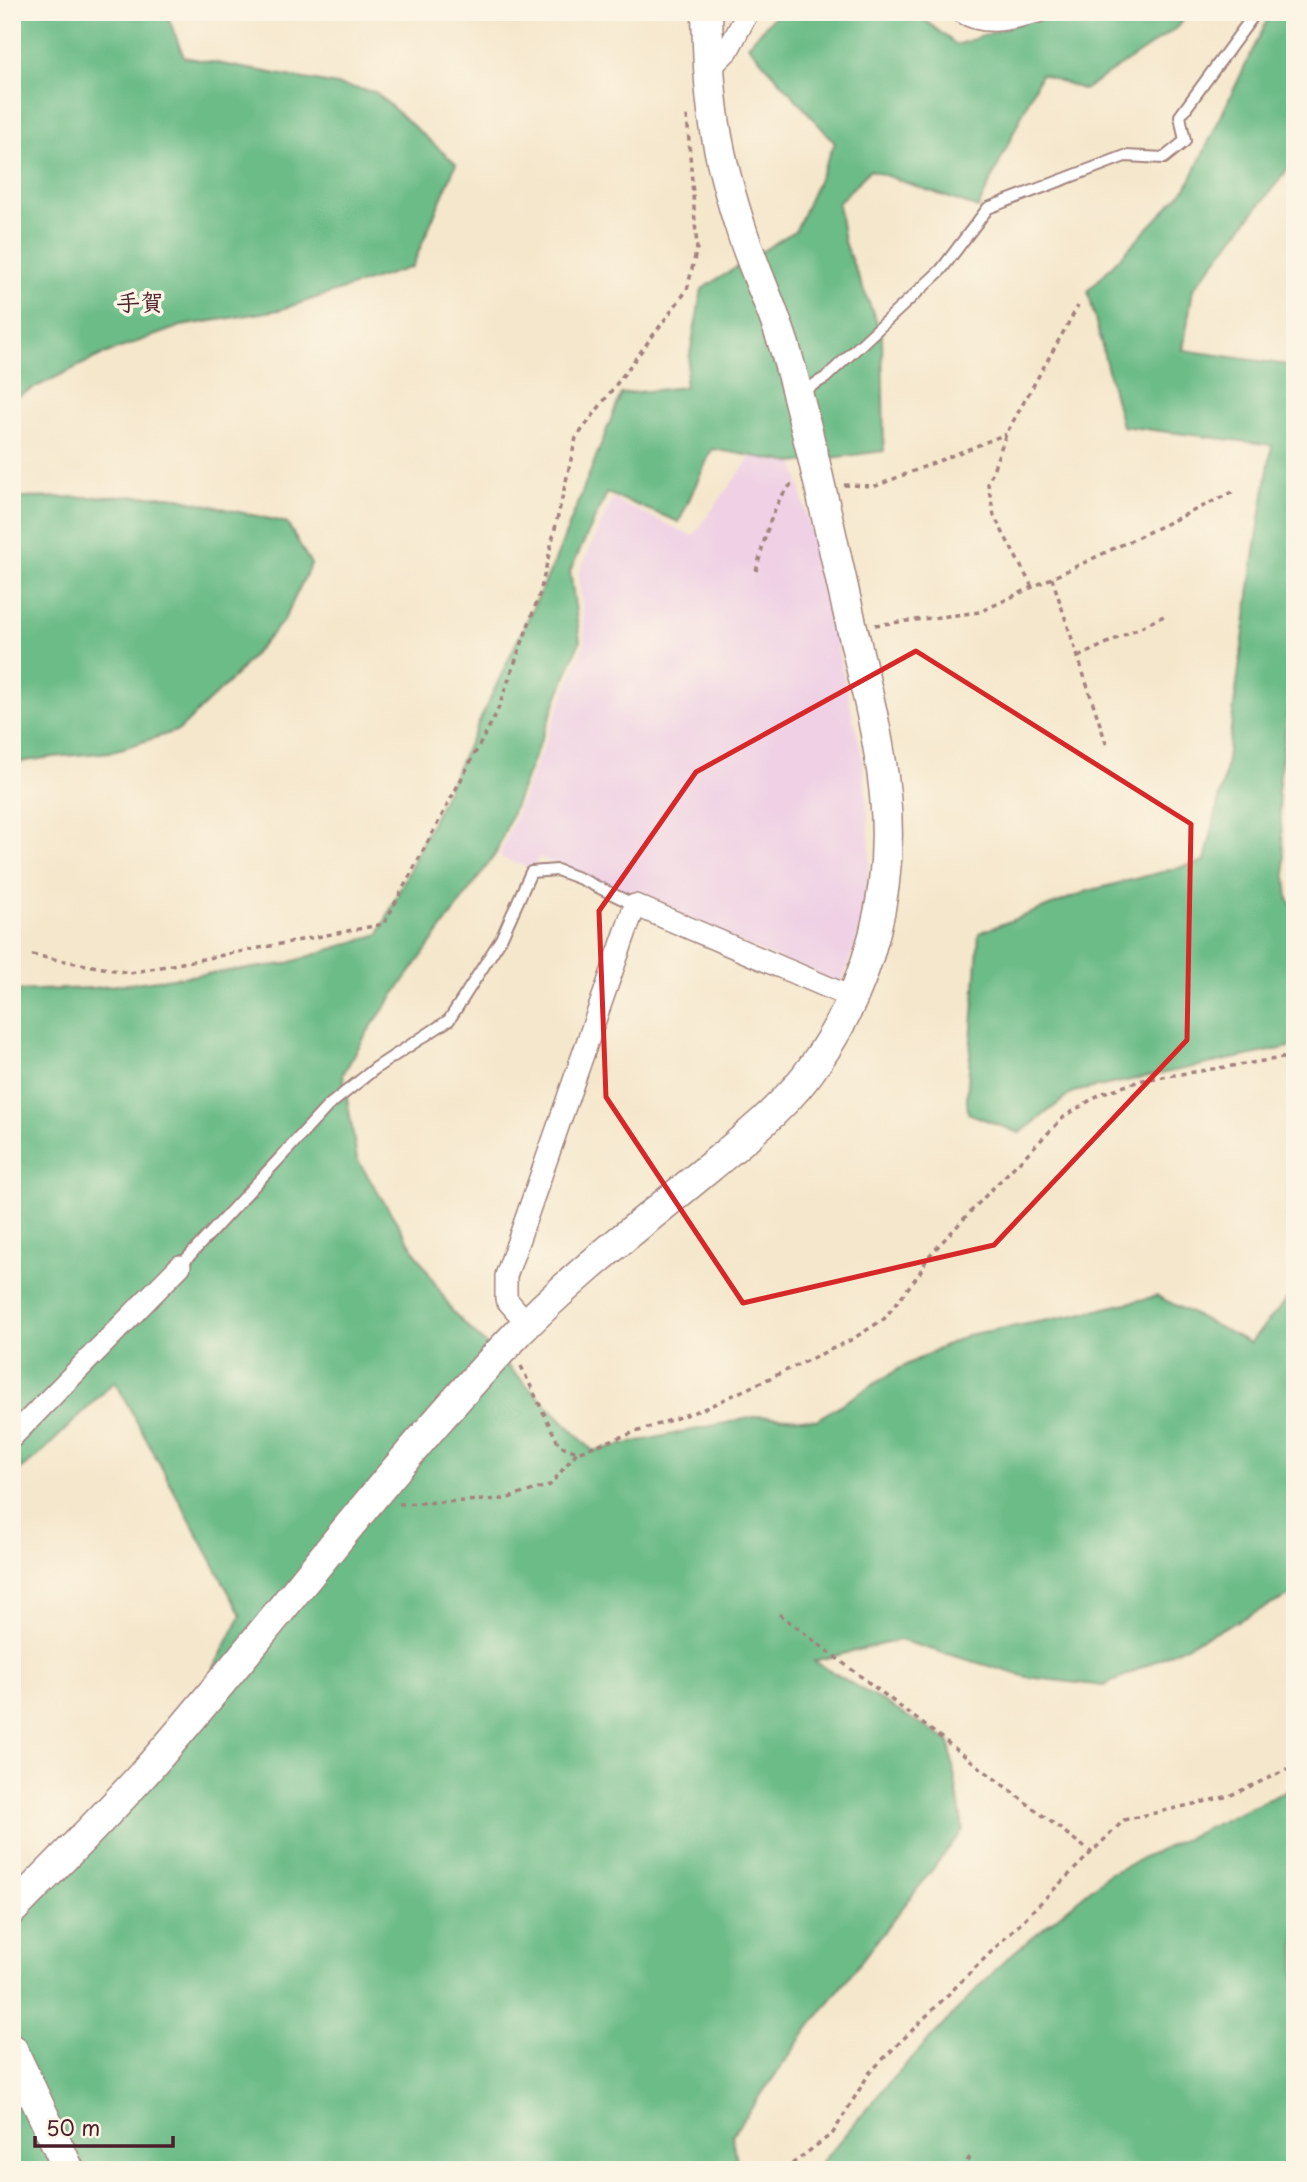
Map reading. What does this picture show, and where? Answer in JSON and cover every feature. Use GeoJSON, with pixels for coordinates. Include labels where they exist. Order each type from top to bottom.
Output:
{"type":"FeatureCollection","features":[{"type":"Feature","properties":{"kind":"street"},"geometry":{"type":"LineString","coordinates":[[12,1910],[144,1773],[420,1440],[518,1332],[786,1100],[813,1067],[834,1034],[853,998],[867,961],[885,877],[888,834],[877,739],[784,346],[744,237],[726,177],[714,123],[707,12]]}},
{"type":"Feature","properties":{"kind":"street"},"geometry":{"type":"LineString","coordinates":[[709,69],[728,50],[748,12]]}},
{"type":"Feature","properties":{"kind":"street"},"geometry":{"type":"LineString","coordinates":[[962,12],[972,18],[995,22],[1038,12]]}},
{"type":"Feature","properties":{"kind":"street"},"geometry":{"type":"LineString","coordinates":[[518,1332],[506,1299],[506,1276],[635,905],[853,998]]}},
{"type":"Feature","properties":{"kind":"street"},"geometry":{"type":"LineString","coordinates":[[12,1437],[180,1266]]}},
{"type":"Feature","properties":{"kind":"street"},"geometry":{"type":"LineString","coordinates":[[12,2049],[69,2170]]}},
{"type":"Feature","properties":{"kind":"lane"},"geometry":{"type":"LineString","coordinates":[[797,395],[825,378],[941,270],[988,208],[1125,156],[1164,158],[1185,141],[1180,116],[1256,12]]}},
{"type":"Feature","properties":{"kind":"lane"},"geometry":{"type":"LineString","coordinates":[[180,1266],[328,1106],[377,1067],[449,1020],[501,939],[531,872],[557,870],[635,905]]}},
{"type":"Feature","properties":{"kind":"path"},"geometry":{"type":"LineString","coordinates":[[32,956],[130,973],[384,924],[497,712],[540,593],[576,438],[687,290],[697,248],[687,114]]}},
{"type":"Feature","properties":{"kind":"path"},"geometry":{"type":"LineString","coordinates":[[1032,587],[994,516],[988,484],[1006,434],[1078,306]]}},
{"type":"Feature","properties":{"kind":"path"},"geometry":{"type":"LineString","coordinates":[[755,571],[779,499],[789,485],[817,477],[876,486],[1006,434]]}},
{"type":"Feature","properties":{"kind":"path"},"geometry":{"type":"LineString","coordinates":[[852,628],[979,612],[1233,492]]}},
{"type":"Feature","properties":{"kind":"path"},"geometry":{"type":"LineString","coordinates":[[1052,578],[1108,749]]}},
{"type":"Feature","properties":{"kind":"path"},"geometry":{"type":"LineString","coordinates":[[1078,657],[1166,615]]}},
{"type":"Feature","properties":{"kind":"path"},"geometry":{"type":"LineString","coordinates":[[366,1506],[505,1499],[550,1485],[577,1452],[706,1408],[851,1340],[884,1319],[919,1274],[928,1257],[991,1190],[1065,1117],[1100,1094],[1143,1080],[1295,1056]]}},
{"type":"Feature","properties":{"kind":"path"},"geometry":{"type":"LineString","coordinates":[[518,1332],[559,1444],[577,1452]]}},
{"type":"Feature","properties":{"kind":"path"},"geometry":{"type":"LineString","coordinates":[[779,1614],[1092,1853]]}},
{"type":"Feature","properties":{"kind":"path"},"geometry":{"type":"LineString","coordinates":[[783,2170],[833,2133],[870,2073],[1124,1820],[1229,1796],[1295,1766]]}},
{"type":"Feature","properties":{"kind":"path"},"geometry":{"type":"LineString","coordinates":[[962,2170],[971,2155]]}},
{"type":"Feature","properties":{"kind":"highlighted area"},"geometry":{"type":"Polygon","coordinates":[[[916,651],[1191,824],[1187,1040],[994,1245],[743,1303],[606,1097],[599,911],[696,772],[916,651]]]}},
{"type":"Feature","properties":{"kind":"shaded area"},"geometry":{"type":"Polygon","coordinates":[[[783,413],[862,755],[868,812],[870,865],[865,907],[841,986],[539,857],[532,869],[499,857],[585,642],[579,573],[612,499],[693,536],[783,413]]]}},
{"type":"Feature","properties":{"kind":"green space"},"geometry":{"type":"Polygon","coordinates":[[[12,12],[166,12],[184,57],[375,92],[456,164],[412,267],[279,310],[181,326],[101,355],[12,399],[12,12]]]}},
{"type":"Feature","properties":{"kind":"green space"},"geometry":{"type":"Polygon","coordinates":[[[778,12],[914,12],[957,45],[1051,12],[1191,12],[1175,29],[1084,90],[1041,74],[978,208],[870,170],[838,203],[844,242],[882,335],[884,451],[793,463],[712,449],[679,522],[607,493],[570,571],[580,641],[496,853],[368,1031],[343,1074],[357,1159],[453,1312],[593,1451],[759,1416],[816,1420],[902,1367],[967,1335],[1080,1314],[1157,1296],[1250,1343],[1295,1290],[1295,1593],[1104,1686],[1027,1677],[899,1640],[814,1661],[949,1741],[963,1830],[809,2028],[732,2135],[739,2170],[12,2170],[12,1920],[178,1738],[241,1615],[115,1381],[35,1459],[12,1475],[12,991],[94,988],[285,964],[379,934],[555,561],[621,394],[684,387],[702,289],[796,230],[835,143],[748,45],[778,12]]]}},
{"type":"Feature","properties":{"kind":"green space"},"geometry":{"type":"Polygon","coordinates":[[[1271,12],[1295,12],[1295,160],[1193,289],[1183,350],[1295,366],[1295,678],[1287,715],[1278,792],[1288,899],[1295,908],[1295,1046],[1073,1092],[1020,1133],[968,1113],[979,933],[1088,891],[1205,861],[1225,773],[1272,445],[1122,426],[1088,291],[1187,187],[1271,12]]]}},
{"type":"Feature","properties":{"kind":"green space"},"geometry":{"type":"Polygon","coordinates":[[[169,496],[287,523],[311,564],[284,620],[234,677],[179,730],[111,752],[12,763],[12,498],[169,496]]]}},
{"type":"Feature","properties":{"kind":"green space"},"geometry":{"type":"Polygon","coordinates":[[[1295,1787],[1295,2170],[815,2170],[893,2078],[1006,1959],[1109,1874],[1295,1787]]]}},
{"type":"Feature","properties":{"kind":"district","name":"手賀"},"geometry":{"type":"Point","coordinates":[140,303]}}]}
